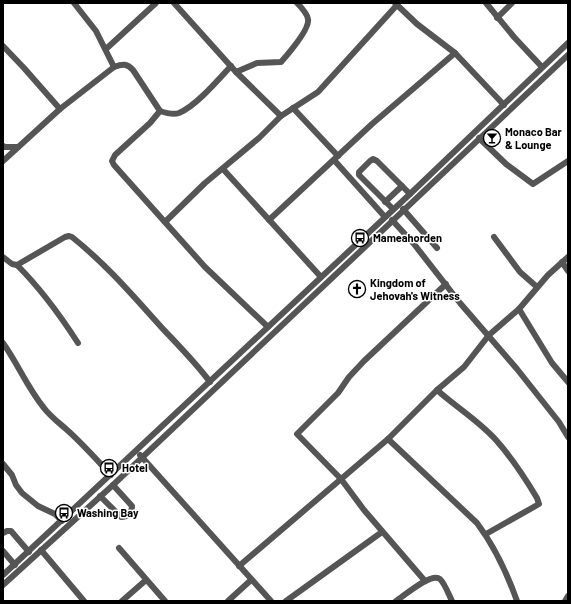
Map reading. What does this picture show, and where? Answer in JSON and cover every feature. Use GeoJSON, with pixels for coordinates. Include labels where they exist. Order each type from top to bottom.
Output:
{"type":"FeatureCollection","features":[{"type":"Feature","properties":{"kind":"street"},"geometry":{"type":"LineString","coordinates":[[74,3],[96,31],[114,68]]}},
{"type":"Feature","properties":{"kind":"street"},"geometry":{"type":"LineString","coordinates":[[106,49],[156,3]]}},
{"type":"Feature","properties":{"kind":"street"},"geometry":{"type":"LineString","coordinates":[[174,3],[236,72],[281,116]]}},
{"type":"Feature","properties":{"kind":"street"},"geometry":{"type":"LineString","coordinates":[[236,72],[257,63],[281,62],[288,54],[309,21],[308,17],[297,3]]}},
{"type":"Feature","properties":{"kind":"street"},"geometry":{"type":"LineString","coordinates":[[486,3],[497,18],[542,67]]}},
{"type":"Feature","properties":{"kind":"street"},"geometry":{"type":"LineString","coordinates":[[497,18],[512,3]]}},
{"type":"Feature","properties":{"kind":"street"},"geometry":{"type":"LineString","coordinates":[[165,222],[205,183],[259,138],[281,116],[318,92],[396,4],[417,24],[455,53],[504,105]]}},
{"type":"Feature","properties":{"kind":"street"},"geometry":{"type":"LineString","coordinates":[[3,575],[410,194],[568,43]]}},
{"type":"Feature","properties":{"kind":"street"},"geometry":{"type":"LineString","coordinates":[[3,46],[60,109]]}},
{"type":"Feature","properties":{"kind":"street"},"geometry":{"type":"LineString","coordinates":[[269,220],[389,108],[455,53]]}},
{"type":"Feature","properties":{"kind":"street"},"geometry":{"type":"LineString","coordinates":[[3,585],[113,485],[568,55]]}},
{"type":"Feature","properties":{"kind":"street"},"geometry":{"type":"LineString","coordinates":[[5,159],[60,109],[114,68],[124,64],[130,66],[160,111],[173,114],[185,109],[195,102],[231,66]]}},
{"type":"Feature","properties":{"kind":"street"},"geometry":{"type":"LineString","coordinates":[[294,108],[385,217]]}},
{"type":"Feature","properties":{"kind":"street"},"geometry":{"type":"LineString","coordinates":[[160,111],[142,130],[118,151],[112,161],[117,170],[205,267],[268,327]]}},
{"type":"Feature","properties":{"kind":"street"},"geometry":{"type":"LineString","coordinates":[[480,138],[506,164],[533,184],[568,161]]}},
{"type":"Feature","properties":{"kind":"street"},"geometry":{"type":"LineString","coordinates":[[5,159],[4,147],[18,147]]}},
{"type":"Feature","properties":{"kind":"street"},"geometry":{"type":"LineString","coordinates":[[393,209],[359,174],[359,172],[370,161],[373,159],[377,161],[410,194]]}},
{"type":"Feature","properties":{"kind":"street"},"geometry":{"type":"LineString","coordinates":[[223,169],[321,277]]}},
{"type":"Feature","properties":{"kind":"street"},"geometry":{"type":"LineString","coordinates":[[385,202],[402,186]]}},
{"type":"Feature","properties":{"kind":"street"},"geometry":{"type":"LineString","coordinates":[[403,210],[437,248]]}},
{"type":"Feature","properties":{"kind":"street"},"geometry":{"type":"LineString","coordinates":[[392,220],[446,284],[460,303],[489,335],[537,393],[568,437]]}},
{"type":"Feature","properties":{"kind":"street"},"geometry":{"type":"LineString","coordinates":[[17,265],[65,237],[72,237],[109,270],[187,354],[210,382]]}},
{"type":"Feature","properties":{"kind":"street"},"geometry":{"type":"LineString","coordinates":[[494,237],[520,272],[537,287]]}},
{"type":"Feature","properties":{"kind":"street"},"geometry":{"type":"LineString","coordinates":[[3,257],[12,264],[17,265],[29,278],[54,307],[78,343]]}},
{"type":"Feature","properties":{"kind":"street"},"geometry":{"type":"LineString","coordinates":[[239,566],[388,439],[437,390],[464,367],[489,335],[519,309],[537,287],[568,257]]}},
{"type":"Feature","properties":{"kind":"street"},"geometry":{"type":"LineString","coordinates":[[562,262],[568,271]]}},
{"type":"Feature","properties":{"kind":"street"},"geometry":{"type":"LineString","coordinates":[[425,581],[382,532],[341,479],[297,434],[338,392],[364,361],[446,284]]}},
{"type":"Feature","properties":{"kind":"street"},"geometry":{"type":"LineString","coordinates":[[519,309],[552,363],[568,382]]}},
{"type":"Feature","properties":{"kind":"street"},"geometry":{"type":"LineString","coordinates":[[3,342],[33,393],[45,409],[84,446],[111,475]]}},
{"type":"Feature","properties":{"kind":"street"},"geometry":{"type":"LineString","coordinates":[[437,390],[496,439],[537,498],[539,504],[486,534]]}},
{"type":"Feature","properties":{"kind":"street"},"geometry":{"type":"LineString","coordinates":[[388,439],[477,523],[486,534],[506,572],[517,601]]}},
{"type":"Feature","properties":{"kind":"street"},"geometry":{"type":"LineString","coordinates":[[136,450],[271,601]]}},
{"type":"Feature","properties":{"kind":"street"},"geometry":{"type":"LineString","coordinates":[[5,468],[22,493],[38,506],[55,514],[62,521]]}},
{"type":"Feature","properties":{"kind":"street"},"geometry":{"type":"LineString","coordinates":[[100,496],[121,517],[125,517],[129,514],[132,510],[132,506],[113,485]]}},
{"type":"Feature","properties":{"kind":"street"},"geometry":{"type":"LineString","coordinates":[[3,533],[7,530],[11,531],[29,552]]}},
{"type":"Feature","properties":{"kind":"street"},"geometry":{"type":"LineString","coordinates":[[286,601],[382,532]]}},
{"type":"Feature","properties":{"kind":"street"},"geometry":{"type":"LineString","coordinates":[[120,548],[165,601]]}},
{"type":"Feature","properties":{"kind":"street"},"geometry":{"type":"LineString","coordinates":[[41,550],[84,601]]}},
{"type":"Feature","properties":{"kind":"street"},"geometry":{"type":"LineString","coordinates":[[3,551],[15,565]]}},
{"type":"Feature","properties":{"kind":"street"},"geometry":{"type":"LineString","coordinates":[[396,601],[425,581],[434,578],[440,579],[452,601]]}},
{"type":"Feature","properties":{"kind":"street"},"geometry":{"type":"LineString","coordinates":[[122,601],[146,580]]}},
{"type":"Feature","properties":{"kind":"street"},"geometry":{"type":"LineString","coordinates":[[228,601],[251,580]]}},
{"type":"Feature","properties":{"kind":"street"},"geometry":{"type":"LineString","coordinates":[[565,601],[568,596]]}},
{"type":"Feature","properties":{"kind":"building","name":"Monaco Bar & Lounge"},"geometry":{"type":"Polygon","coordinates":[[[493,131],[498,138],[492,144],[486,137],[493,131]]]}},
{"type":"Feature","properties":{"kind":"place","name":"Monaco Bar & Lounge"},"geometry":{"type":"Point","coordinates":[492,138]}},
{"type":"Feature","properties":{"kind":"place","name":"Mameahorden"},"geometry":{"type":"Point","coordinates":[360,238]}},
{"type":"Feature","properties":{"kind":"place","name":"Kingdom of Jehovah's Witness"},"geometry":{"type":"Point","coordinates":[357,289]}},
{"type":"Feature","properties":{"kind":"place","name":"Hotel"},"geometry":{"type":"Point","coordinates":[109,468]}},
{"type":"Feature","properties":{"kind":"place","name":"Washing Bay"},"geometry":{"type":"Point","coordinates":[64,513]}}]}
